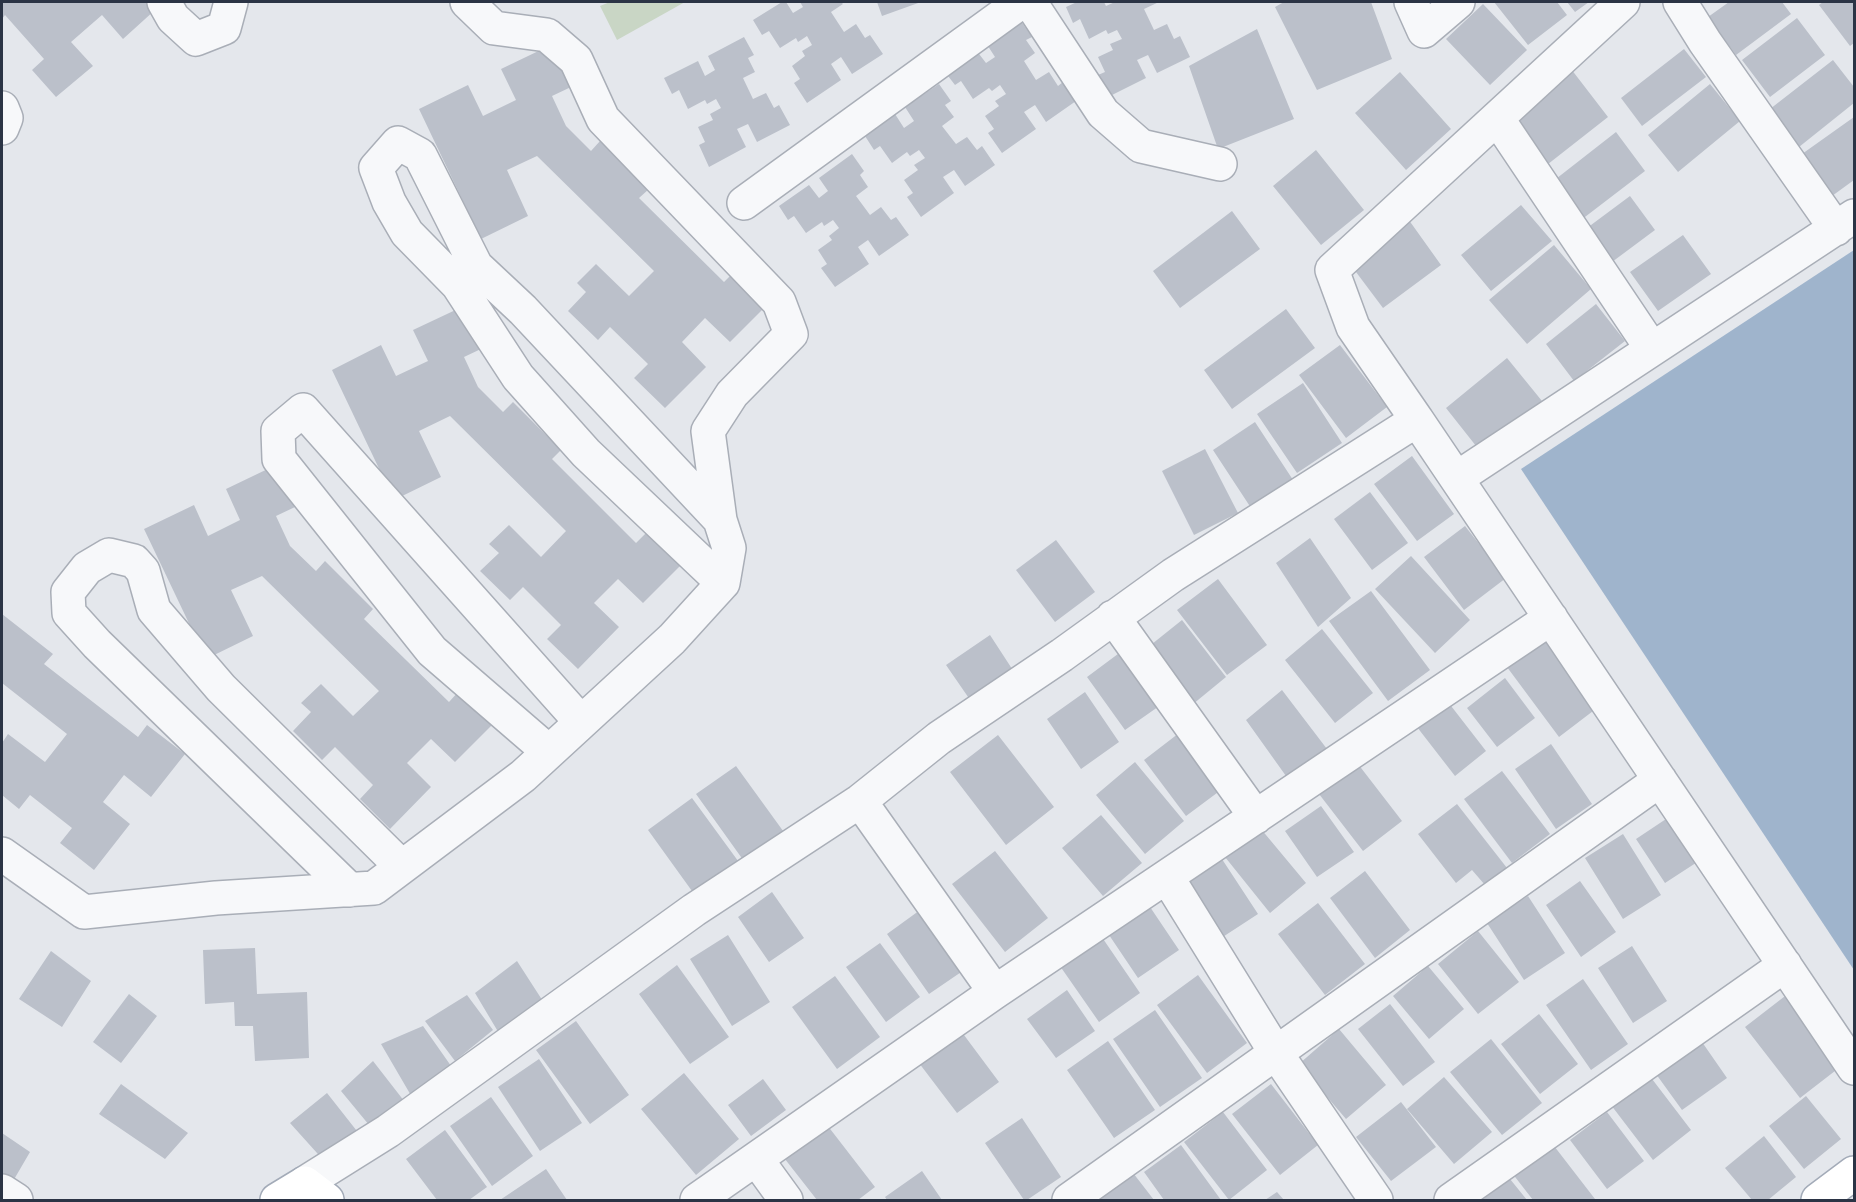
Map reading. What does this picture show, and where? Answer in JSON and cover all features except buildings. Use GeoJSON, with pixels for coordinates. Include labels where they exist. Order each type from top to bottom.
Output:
{"type":"FeatureCollection","features":[{"type":"Feature","properties":{"kind":"main road"},"geometry":{"type":"LineString","coordinates":[[1818,1200],[1854,1173]]}},
{"type":"Feature","properties":{"kind":"main road"},"geometry":{"type":"LineString","coordinates":[[277,1200],[316,1192]]}},
{"type":"Feature","properties":{"kind":"street"},"geometry":{"type":"LineString","coordinates":[[164,2],[173,18],[196,39],[224,28],[231,2]]}},
{"type":"Feature","properties":{"kind":"street"},"geometry":{"type":"LineString","coordinates":[[2,854],[84,912],[216,898],[374,888],[523,776],[672,639],[723,584],[729,548],[720,520],[708,431],[732,394],[791,334],[779,302],[603,119],[576,60],[547,35],[494,28],[467,2]]}},
{"type":"Feature","properties":{"kind":"street"},"geometry":{"type":"LineString","coordinates":[[744,202],[1021,2]]}},
{"type":"Feature","properties":{"kind":"street"},"geometry":{"type":"LineString","coordinates":[[1030,2],[1103,113],[1141,146],[1220,164]]}},
{"type":"Feature","properties":{"kind":"street"},"geometry":{"type":"LineString","coordinates":[[1411,2],[1424,31],[1458,2]]}},
{"type":"Feature","properties":{"kind":"street"},"geometry":{"type":"LineString","coordinates":[[1623,2],[1332,270],[1353,327],[1854,1068]]}},
{"type":"Feature","properties":{"kind":"street"},"geometry":{"type":"LineString","coordinates":[[1456,478],[1845,222],[1705,42],[1680,2]]}},
{"type":"Feature","properties":{"kind":"street"},"geometry":{"type":"LineString","coordinates":[[2,108],[6,118],[2,128]]}},
{"type":"Feature","properties":{"kind":"street"},"geometry":{"type":"LineString","coordinates":[[1497,118],[1652,349]]}},
{"type":"Feature","properties":{"kind":"street"},"geometry":{"type":"LineString","coordinates":[[720,520],[539,326],[476,266],[420,155],[398,143],[376,168],[389,201],[407,233],[458,285],[518,377],[585,453],[723,584]]}},
{"type":"Feature","properties":{"kind":"street"},"geometry":{"type":"LineString","coordinates":[[549,752],[432,651],[279,459],[278,431],[303,411],[581,722]]}},
{"type":"Feature","properties":{"kind":"street"},"geometry":{"type":"LineString","coordinates":[[316,1192],[388,1131],[694,910],[860,801],[939,738],[1062,655],[1173,575],[1418,420]]}},
{"type":"Feature","properties":{"kind":"street"},"geometry":{"type":"LineString","coordinates":[[350,890],[97,644],[69,613],[68,592],[87,568],[109,555],[134,561],[142,571],[154,610],[214,679],[402,867]]}},
{"type":"Feature","properties":{"kind":"street"},"geometry":{"type":"LineString","coordinates":[[1113,617],[1256,817]]}},
{"type":"Feature","properties":{"kind":"street"},"geometry":{"type":"LineString","coordinates":[[697,1200],[995,992],[1551,618]]}},
{"type":"Feature","properties":{"kind":"street"},"geometry":{"type":"LineString","coordinates":[[1069,1200],[1660,780]]}},
{"type":"Feature","properties":{"kind":"street"},"geometry":{"type":"LineString","coordinates":[[860,801],[995,992]]}},
{"type":"Feature","properties":{"kind":"street"},"geometry":{"type":"LineString","coordinates":[[1167,877],[1276,1053],[1376,1200]]}},
{"type":"Feature","properties":{"kind":"street"},"geometry":{"type":"LineString","coordinates":[[1451,1200],[1785,965]]}},
{"type":"Feature","properties":{"kind":"street"},"geometry":{"type":"LineString","coordinates":[[757,1160],[786,1200]]}},
{"type":"Feature","properties":{"kind":"street"},"geometry":{"type":"LineString","coordinates":[[2,1191],[16,1200]]}},
{"type":"Feature","properties":{"kind":"green space"},"geometry":{"type":"Polygon","coordinates":[[[610,2],[685,2],[617,40],[600,6],[610,2]]]}},
{"type":"Feature","properties":{"kind":"water"},"geometry":{"type":"Polygon","coordinates":[[[1854,250],[1854,970],[1521,469],[1854,250]]]}}]}
